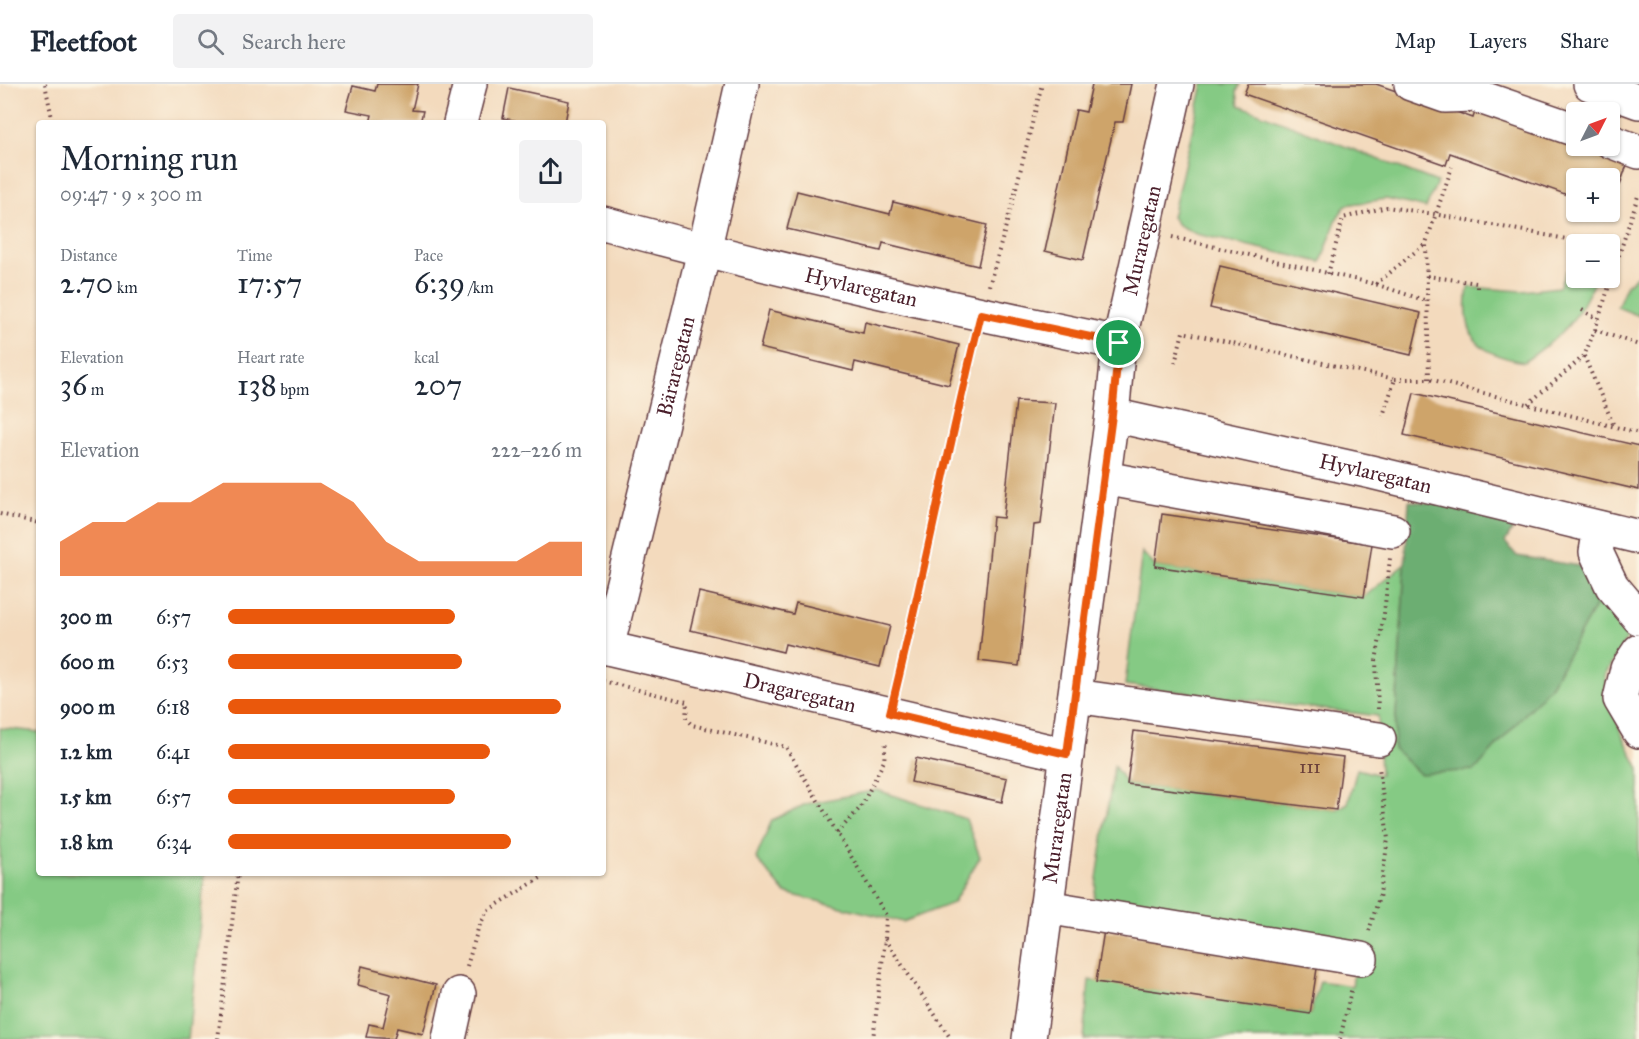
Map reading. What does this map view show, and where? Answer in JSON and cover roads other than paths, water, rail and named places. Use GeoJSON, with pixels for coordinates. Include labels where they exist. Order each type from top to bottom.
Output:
{"type":"FeatureCollection","features":[{"type":"Feature","properties":{"kind":"street"},"geometry":{"type":"LineString","coordinates":[[461,120],[470,84]]}},
{"type":"Feature","properties":{"kind":"street","name":"Bäraregatan"},"geometry":{"type":"LineString","coordinates":[[606,643],[704,251],[742,84]]}},
{"type":"Feature","properties":{"kind":"street","name":"Muraregatan"},"geometry":{"type":"LineString","coordinates":[[1029,1039],[1104,478],[1119,343],[1177,84]]}},
{"type":"Feature","properties":{"kind":"street"},"geometry":{"type":"LineString","coordinates":[[1412,84],[1445,96],[1474,95],[1566,127]]}},
{"type":"Feature","properties":{"kind":"street"},"geometry":{"type":"LineString","coordinates":[[1590,84],[1639,102]]}},
{"type":"Feature","properties":{"kind":"street"},"geometry":{"type":"LineString","coordinates":[[1620,145],[1639,152]]}},
{"type":"Feature","properties":{"kind":"street","name":"Hyvlaregatan"},"geometry":{"type":"LineString","coordinates":[[606,224],[704,251],[1119,343]]}},
{"type":"Feature","properties":{"kind":"street","name":"Hyvlaregatan"},"geometry":{"type":"LineString","coordinates":[[1112,415],[1371,472],[1639,537]]}},
{"type":"Feature","properties":{"kind":"street"},"geometry":{"type":"LineString","coordinates":[[1104,478],[1393,531]]}},
{"type":"Feature","properties":{"kind":"street"},"geometry":{"type":"LineString","coordinates":[[1600,528],[1596,552],[1612,586],[1639,618]]}},
{"type":"Feature","properties":{"kind":"street","name":"Dragaregatan"},"geometry":{"type":"LineString","coordinates":[[606,647],[1067,754]]}},
{"type":"Feature","properties":{"kind":"street"},"geometry":{"type":"LineString","coordinates":[[1639,651],[1627,669],[1620,699],[1639,731]]}},
{"type":"Feature","properties":{"kind":"street"},"geometry":{"type":"LineString","coordinates":[[1075,696],[1379,739]]}},
{"type":"Feature","properties":{"kind":"street"},"geometry":{"type":"LineString","coordinates":[[1046,908],[1360,959]]}},
{"type":"Feature","properties":{"kind":"street"},"geometry":{"type":"LineString","coordinates":[[448,1039],[459,994]]}}]}
